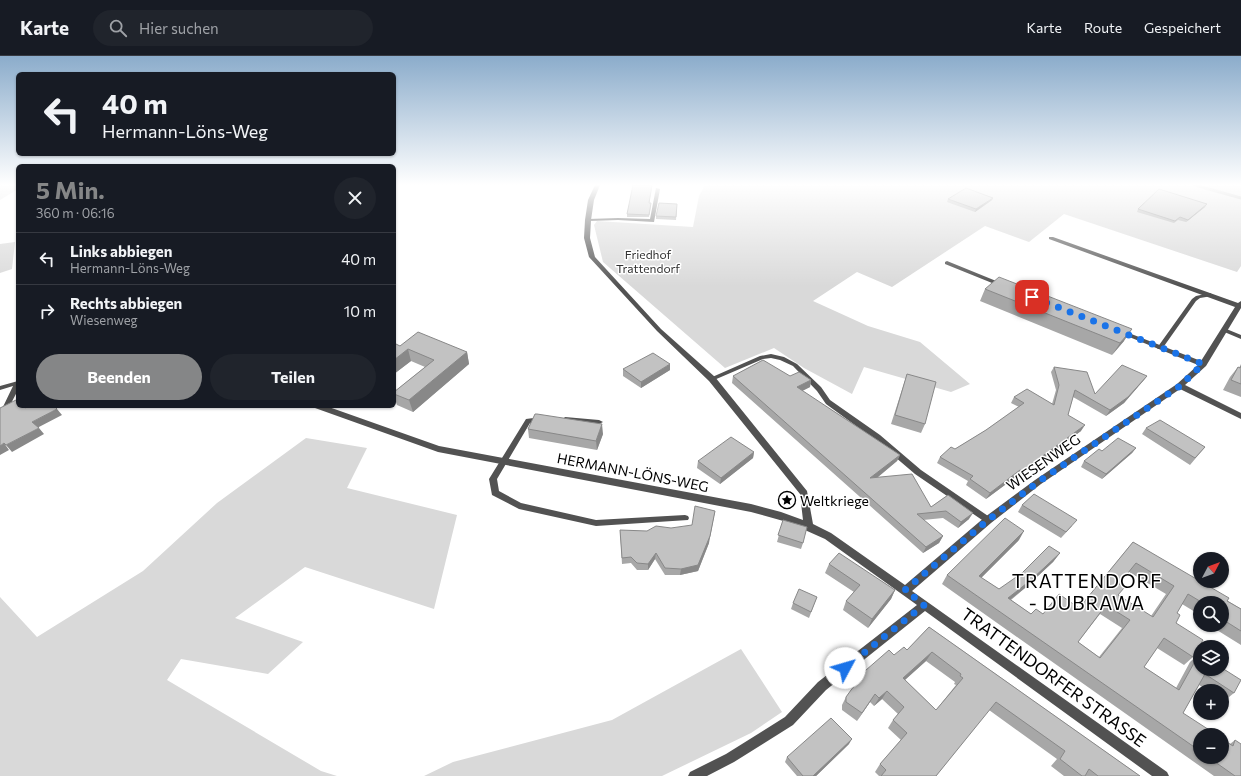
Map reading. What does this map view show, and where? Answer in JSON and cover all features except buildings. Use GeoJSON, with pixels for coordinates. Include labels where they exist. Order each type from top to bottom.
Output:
{"type":"FeatureCollection","features":[{"type":"Feature","properties":{"kind":"street"},"geometry":{"type":"LineString","coordinates":[[588,220],[587,238],[592,257],[659,330],[712,379],[804,493],[808,525]]}},
{"type":"Feature","properties":{"kind":"street","name":"WIESENWEG"},"geometry":{"type":"LineString","coordinates":[[905,590],[988,520],[1038,482],[1180,386],[1203,364],[1240,304],[1210,295],[1051,238]]}},
{"type":"Feature","properties":{"kind":"street"},"geometry":{"type":"LineString","coordinates":[[947,263],[1013,289]]}},
{"type":"Feature","properties":{"kind":"street"},"geometry":{"type":"LineString","coordinates":[[1109,327],[1203,364]]}},
{"type":"Feature","properties":{"kind":"street"},"geometry":{"type":"LineString","coordinates":[[1180,386],[1241,416]]}},
{"type":"Feature","properties":{"kind":"street","name":"HERMANN-LÖNS-WEG"},"geometry":{"type":"LineString","coordinates":[[323,408],[438,450],[781,515],[808,525],[828,536],[924,605]]}},
{"type":"Feature","properties":{"kind":"street"},"geometry":{"type":"LineString","coordinates":[[694,776],[730,758],[789,721],[822,686],[924,605]]}},
{"type":"Feature","properties":{"kind":"street","name":"TRATTENDORFER STRASSE"},"geometry":{"type":"LineString","coordinates":[[924,605],[1163,776]]}},
{"type":"Feature","properties":{"kind":"lane"},"geometry":{"type":"LineString","coordinates":[[588,220],[618,219],[652,221],[652,219]]}},
{"type":"Feature","properties":{"kind":"lane"},"geometry":{"type":"LineString","coordinates":[[1160,348],[1194,300],[1198,297],[1210,295]]}},
{"type":"Feature","properties":{"kind":"lane"},"geometry":{"type":"LineString","coordinates":[[1224,330],[1241,337]]}},
{"type":"Feature","properties":{"kind":"lane"},"geometry":{"type":"LineString","coordinates":[[712,379],[762,357],[771,356],[782,358],[795,365],[820,390],[828,402],[877,437],[918,472],[988,520]]}},
{"type":"Feature","properties":{"kind":"lane"},"geometry":{"type":"LineString","coordinates":[[0,388],[16,384]]}},
{"type":"Feature","properties":{"kind":"lane"},"geometry":{"type":"LineString","coordinates":[[4,411],[16,387]]}},
{"type":"Feature","properties":{"kind":"lane"},"geometry":{"type":"LineString","coordinates":[[599,422],[552,417],[528,421],[493,479],[495,493],[520,506],[596,523],[685,518]]}},
{"type":"Feature","properties":{"kind":"green space","name":"Friedhof Trattendorf"},"geometry":{"type":"Polygon","coordinates":[[[695,219],[1058,219],[1029,242],[985,226],[892,287],[857,272],[813,301],[868,326],[920,342],[970,384],[951,392],[864,367],[852,394],[804,368],[774,348],[725,368],[603,262],[594,225],[597,221],[693,227],[695,219]]]}},
{"type":"Feature","properties":{"kind":"green space"},"geometry":{"type":"Polygon","coordinates":[[[1078,219],[1241,219],[1241,266],[1237,272],[1078,219]]]}},
{"type":"Feature","properties":{"kind":"green space"},"geometry":{"type":"Polygon","coordinates":[[[15,242],[12,269],[0,273],[0,244],[15,242]]]}},
{"type":"Feature","properties":{"kind":"green space"},"geometry":{"type":"Polygon","coordinates":[[[306,438],[367,448],[347,488],[457,515],[434,609],[305,567],[235,618],[303,642],[268,674],[181,659],[167,680],[321,771],[337,776],[0,776],[0,597],[37,637],[143,571],[217,503],[306,438]]]}},
{"type":"Feature","properties":{"kind":"green space"},"geometry":{"type":"Polygon","coordinates":[[[741,649],[782,712],[751,733],[662,776],[424,776],[453,762],[612,720],[741,649]]]}},
{"type":"Feature","properties":{"kind":"place","name":"Weltkriege"},"geometry":{"type":"Point","coordinates":[787,500]}},
{"type":"Feature","properties":{"kind":"district","name":"TRATTENDORF - DUBRAWA"},"geometry":{"type":"Point","coordinates":[1087,591]}},
{"type":"Feature","properties":{"kind":"route"},"geometry":{"type":"LineString","coordinates":[[845,668],[924,605],[905,590],[934,565],[988,520],[1038,482],[1180,386],[1203,364],[1032,297]]}}]}
